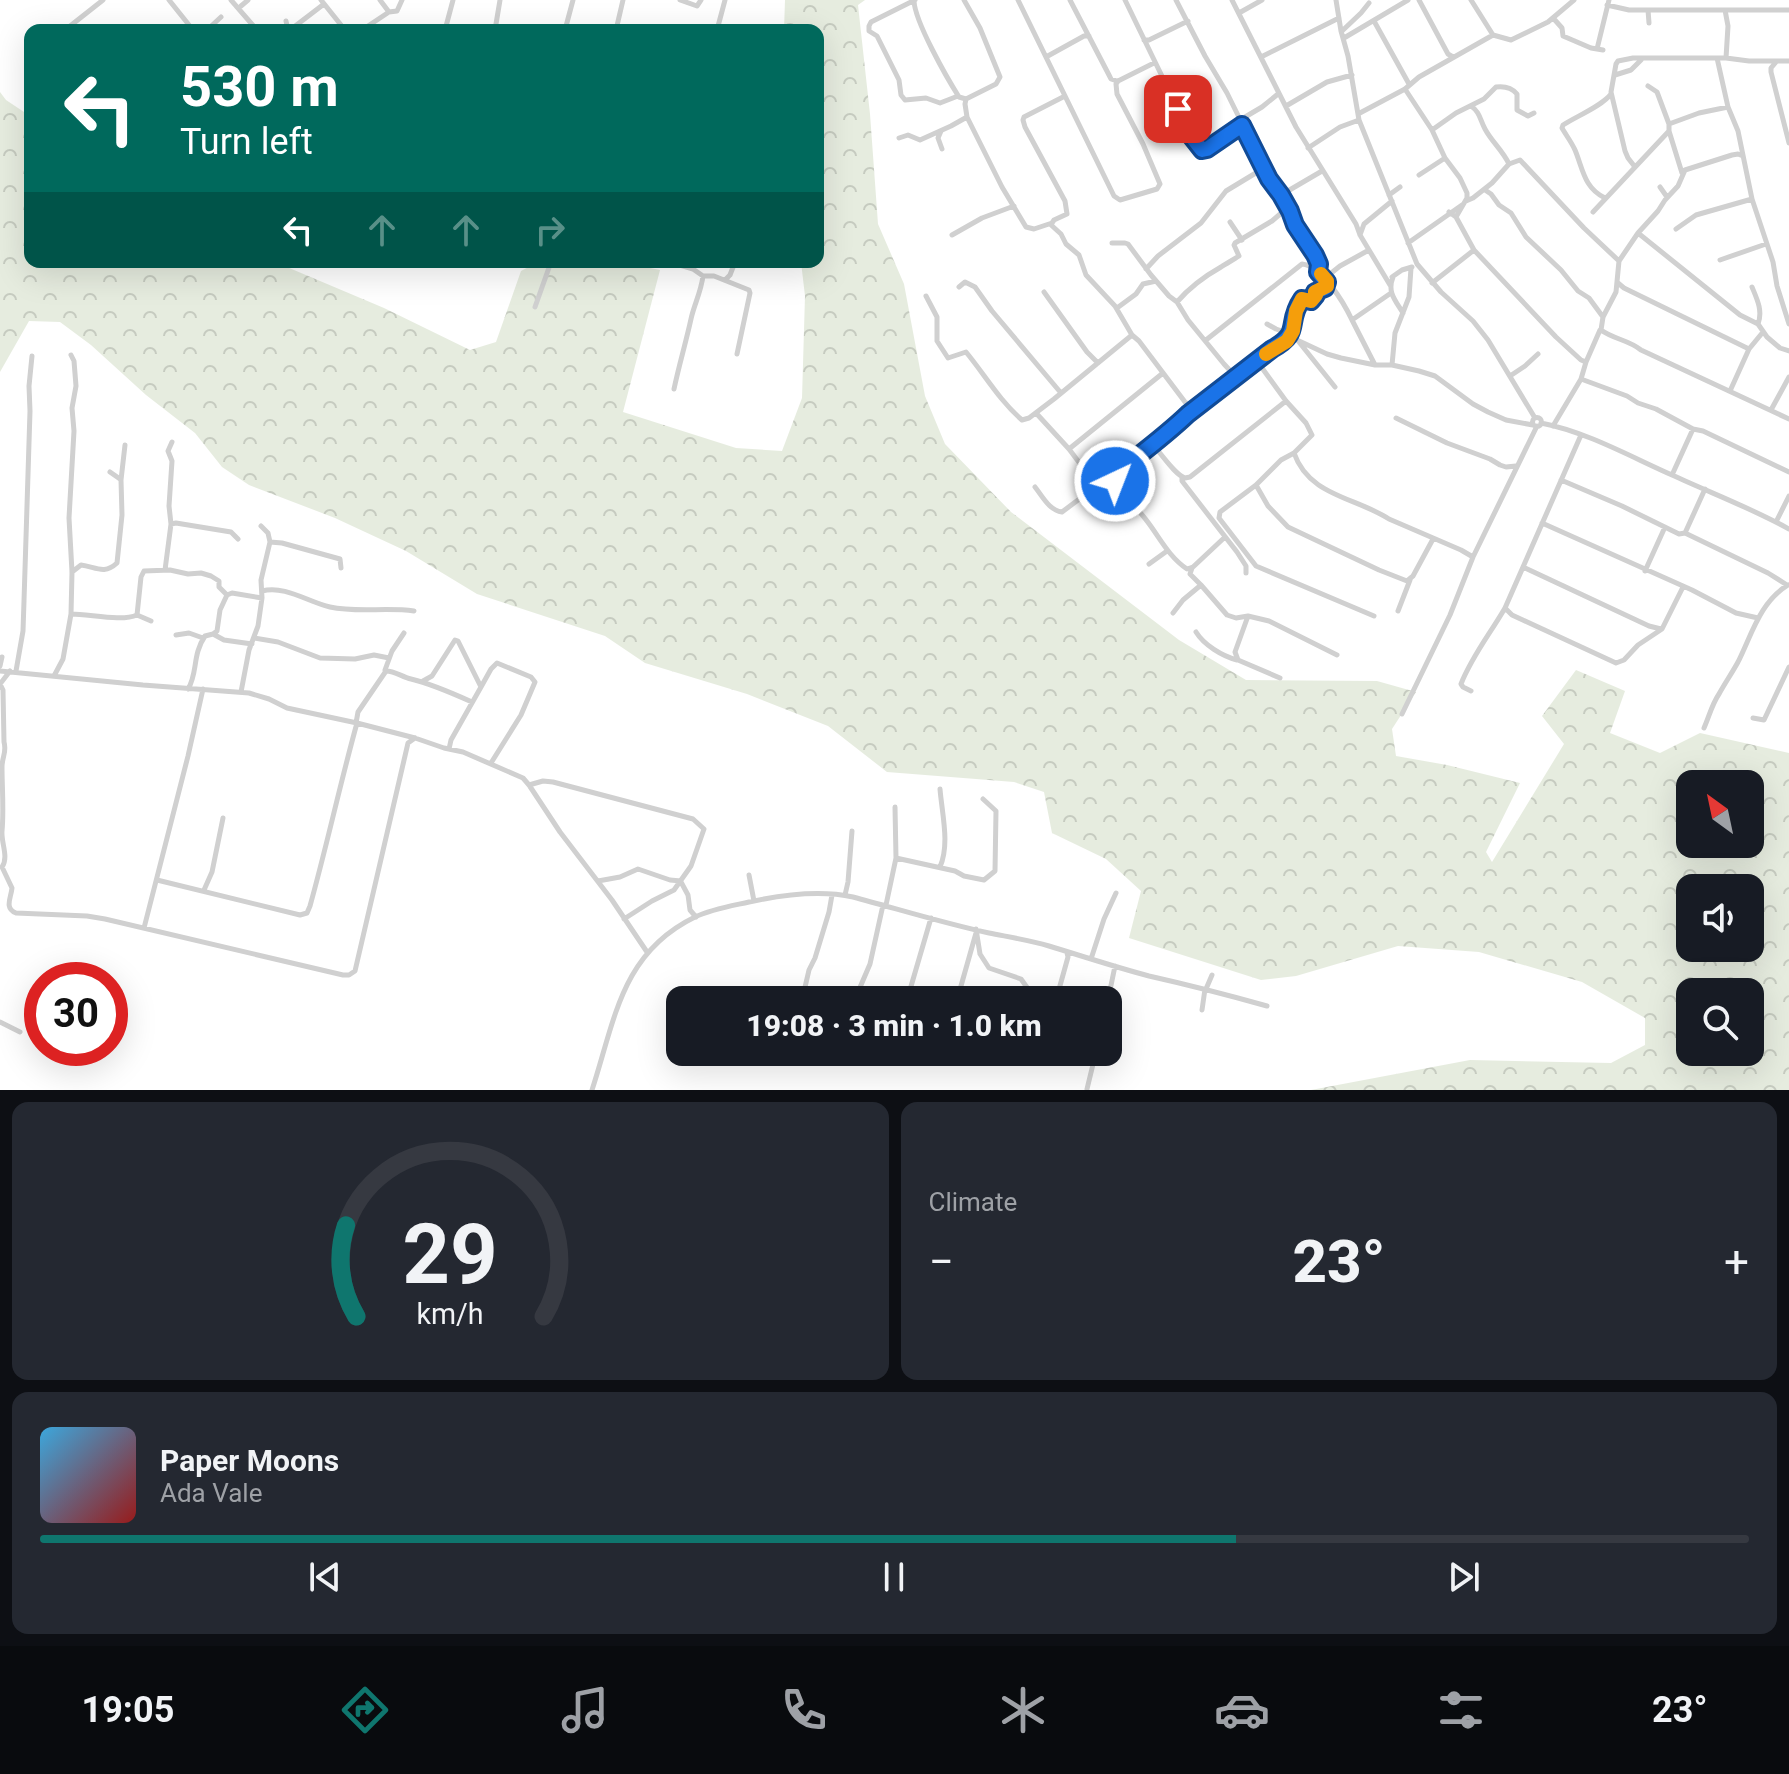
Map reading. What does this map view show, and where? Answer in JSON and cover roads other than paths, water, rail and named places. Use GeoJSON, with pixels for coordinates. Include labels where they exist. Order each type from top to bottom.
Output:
{"type":"FeatureCollection","features":[{"type":"Feature","properties":{"kind":"street"},"geometry":{"type":"LineString","coordinates":[[73,24],[103,0]]}},
{"type":"Feature","properties":{"kind":"street"},"geometry":{"type":"LineString","coordinates":[[169,0],[188,24]]}},
{"type":"Feature","properties":{"kind":"street"},"geometry":{"type":"LineString","coordinates":[[231,0],[252,24]]}},
{"type":"Feature","properties":{"kind":"street"},"geometry":{"type":"LineString","coordinates":[[241,6],[248,0]]}},
{"type":"Feature","properties":{"kind":"street"},"geometry":{"type":"LineString","coordinates":[[380,0],[389,12]]}},
{"type":"Feature","properties":{"kind":"street"},"geometry":{"type":"LineString","coordinates":[[371,24],[389,12],[397,11],[402,0]]}},
{"type":"Feature","properties":{"kind":"street"},"geometry":{"type":"LineString","coordinates":[[447,24],[453,0]]}},
{"type":"Feature","properties":{"kind":"street"},"geometry":{"type":"LineString","coordinates":[[496,24],[500,0]]}},
{"type":"Feature","properties":{"kind":"street"},"geometry":{"type":"LineString","coordinates":[[567,24],[573,0]]}},
{"type":"Feature","properties":{"kind":"street"},"geometry":{"type":"LineString","coordinates":[[617,24],[623,0]]}},
{"type":"Feature","properties":{"kind":"street"},"geometry":{"type":"LineString","coordinates":[[680,0],[697,6],[701,0]]}},
{"type":"Feature","properties":{"kind":"street"},"geometry":{"type":"LineString","coordinates":[[719,24],[725,0]]}},
{"type":"Feature","properties":{"kind":"street"},"geometry":{"type":"LineString","coordinates":[[958,96],[925,32],[915,9],[915,0],[871,22],[869,26],[869,31],[877,36],[899,80],[905,100],[926,98],[940,103],[958,96],[966,99],[996,84],[1000,77],[980,28],[964,0]]}},
{"type":"Feature","properties":{"kind":"street"},"geometry":{"type":"LineString","coordinates":[[1018,0],[1117,199],[1157,189],[1160,184],[1117,94],[1118,81]]}},
{"type":"Feature","properties":{"kind":"street"},"geometry":{"type":"LineString","coordinates":[[1070,0],[1111,79],[1118,81],[1154,63]]}},
{"type":"Feature","properties":{"kind":"street"},"geometry":{"type":"LineString","coordinates":[[1125,0],[1191,136],[1202,150],[1278,94]]}},
{"type":"Feature","properties":{"kind":"street"},"geometry":{"type":"LineString","coordinates":[[1176,0],[1295,225],[1315,255],[1318,272]]}},
{"type":"Feature","properties":{"kind":"street"},"geometry":{"type":"LineString","coordinates":[[1232,0],[1278,94],[1390,285]]}},
{"type":"Feature","properties":{"kind":"street"},"geometry":{"type":"LineString","coordinates":[[1239,13],[1262,0]]}},
{"type":"Feature","properties":{"kind":"street"},"geometry":{"type":"LineString","coordinates":[[1336,0],[1359,117],[1414,266],[1409,297],[1395,333],[1392,365]]}},
{"type":"Feature","properties":{"kind":"street"},"geometry":{"type":"LineString","coordinates":[[1343,35],[1408,0]]}},
{"type":"Feature","properties":{"kind":"street"},"geometry":{"type":"LineString","coordinates":[[1419,0],[1449,58]]}},
{"type":"Feature","properties":{"kind":"street"},"geometry":{"type":"LineString","coordinates":[[1471,0],[1493,35],[1511,40],[1554,19],[1574,0]]}},
{"type":"Feature","properties":{"kind":"street"},"geometry":{"type":"LineString","coordinates":[[296,24],[322,2],[340,24]]}},
{"type":"Feature","properties":{"kind":"street"},"geometry":{"type":"LineString","coordinates":[[1554,19],[1562,28],[1563,36],[1600,50],[1608,2],[1629,10],[1789,10]]}},
{"type":"Feature","properties":{"kind":"street"},"geometry":{"type":"LineString","coordinates":[[1343,35],[1369,3]]}},
{"type":"Feature","properties":{"kind":"street"},"geometry":{"type":"LineString","coordinates":[[1648,10],[1649,23]]}},
{"type":"Feature","properties":{"kind":"street"},"geometry":{"type":"LineString","coordinates":[[1725,10],[1728,26],[1726,58]]}},
{"type":"Feature","properties":{"kind":"street"},"geometry":{"type":"LineString","coordinates":[[1728,26],[1735,10]]}},
{"type":"Feature","properties":{"kind":"street"},"geometry":{"type":"LineString","coordinates":[[213,24],[221,17]]}},
{"type":"Feature","properties":{"kind":"street"},"geometry":{"type":"LineString","coordinates":[[1261,57],[1339,18]]}},
{"type":"Feature","properties":{"kind":"street"},"geometry":{"type":"LineString","coordinates":[[1147,42],[1188,21]]}},
{"type":"Feature","properties":{"kind":"street"},"geometry":{"type":"LineString","coordinates":[[1374,21],[1445,158],[1473,198]]}},
{"type":"Feature","properties":{"kind":"street"},"geometry":{"type":"LineString","coordinates":[[1308,148],[1449,58],[1493,35]]}},
{"type":"Feature","properties":{"kind":"street"},"geometry":{"type":"LineString","coordinates":[[1046,57],[1089,36]]}},
{"type":"Feature","properties":{"kind":"street"},"geometry":{"type":"LineString","coordinates":[[1605,198],[1586,181],[1575,150],[1562,127],[1607,100],[1618,61],[1628,58],[1726,58],[1789,61]]}},
{"type":"Feature","properties":{"kind":"street"},"geometry":{"type":"LineString","coordinates":[[1717,58],[1728,107],[1738,131],[1752,199],[1789,324]]}},
{"type":"Feature","properties":{"kind":"street"},"geometry":{"type":"LineString","coordinates":[[1615,75],[1631,70],[1641,59]]}},
{"type":"Feature","properties":{"kind":"street"},"geometry":{"type":"LineString","coordinates":[[1777,61],[1771,72],[1789,143]]}},
{"type":"Feature","properties":{"kind":"street"},"geometry":{"type":"LineString","coordinates":[[1286,106],[1327,82],[1352,75]]}},
{"type":"Feature","properties":{"kind":"street"},"geometry":{"type":"LineString","coordinates":[[1648,86],[1657,92],[1683,174]]}},
{"type":"Feature","properties":{"kind":"street"},"geometry":{"type":"LineString","coordinates":[[1432,130],[1484,99],[1496,87],[1506,87],[1517,94],[1517,110],[1528,116],[1534,113]]}},
{"type":"Feature","properties":{"kind":"street"},"geometry":{"type":"LineString","coordinates":[[1611,94],[1625,151],[1635,167]]}},
{"type":"Feature","properties":{"kind":"street"},"geometry":{"type":"LineString","coordinates":[[966,99],[967,117],[1002,187],[1027,228],[1034,229],[1067,214],[1067,205],[1023,120],[1065,96]]}},
{"type":"Feature","properties":{"kind":"street"},"geometry":{"type":"LineString","coordinates":[[1470,106],[1477,109],[1483,126],[1509,164]]}},
{"type":"Feature","properties":{"kind":"street"},"geometry":{"type":"LineString","coordinates":[[1593,212],[1669,128],[1699,113],[1728,107]]}},
{"type":"Feature","properties":{"kind":"street"},"geometry":{"type":"LineString","coordinates":[[916,148],[920,140],[967,117]]}},
{"type":"Feature","properties":{"kind":"street"},"geometry":{"type":"LineString","coordinates":[[942,130],[938,138],[942,149]]}},
{"type":"Feature","properties":{"kind":"street"},"geometry":{"type":"LineString","coordinates":[[899,138],[908,135],[920,140]]}},
{"type":"Feature","properties":{"kind":"street"},"geometry":{"type":"LineString","coordinates":[[1553,426],[1581,379],[1601,330],[1603,317],[1614,299],[1619,261],[1638,233],[1678,186],[1687,168],[1732,155],[1743,156]]}},
{"type":"Feature","properties":{"kind":"street"},"geometry":{"type":"LineString","coordinates":[[1419,175],[1445,158]]}},
{"type":"Feature","properties":{"kind":"street"},"geometry":{"type":"LineString","coordinates":[[1408,243],[1484,190],[1509,164],[1518,160],[1619,261]]}},
{"type":"Feature","properties":{"kind":"street"},"geometry":{"type":"LineString","coordinates":[[1146,269],[1201,223],[1220,196],[1264,168]]}},
{"type":"Feature","properties":{"kind":"street"},"geometry":{"type":"LineString","coordinates":[[1281,195],[1322,171]]}},
{"type":"Feature","properties":{"kind":"street"},"geometry":{"type":"LineString","coordinates":[[1360,235],[1364,224],[1400,187]]}},
{"type":"Feature","properties":{"kind":"street"},"geometry":{"type":"LineString","coordinates":[[1660,187],[1667,197]]}},
{"type":"Feature","properties":{"kind":"street"},"geometry":{"type":"LineString","coordinates":[[1484,190],[1511,213],[1526,237],[1578,291],[1589,298],[1603,317]]}},
{"type":"Feature","properties":{"kind":"street"},"geometry":{"type":"LineString","coordinates":[[1456,217],[1467,193]]}},
{"type":"Feature","properties":{"kind":"street"},"geometry":{"type":"LineString","coordinates":[[1676,229],[1696,215],[1752,199]]}},
{"type":"Feature","properties":{"kind":"street"},"geometry":{"type":"LineString","coordinates":[[1177,302],[1205,277],[1236,259],[1239,256],[1234,245],[1282,214],[1286,204]]}},
{"type":"Feature","properties":{"kind":"street"},"geometry":{"type":"LineString","coordinates":[[952,235],[982,218],[1014,206]]}},
{"type":"Feature","properties":{"kind":"street"},"geometry":{"type":"LineString","coordinates":[[1449,212],[1456,217],[1474,250],[1556,337],[1586,362]]}},
{"type":"Feature","properties":{"kind":"street"},"geometry":{"type":"LineString","coordinates":[[1230,222],[1242,240]]}},
{"type":"Feature","properties":{"kind":"street"},"geometry":{"type":"LineString","coordinates":[[1050,224],[1079,255],[1086,275],[1117,308],[1132,335],[1185,402],[1195,409]]}},
{"type":"Feature","properties":{"kind":"street"},"geometry":{"type":"LineString","coordinates":[[1356,224],[1364,224]]}},
{"type":"Feature","properties":{"kind":"street"},"geometry":{"type":"LineString","coordinates":[[1638,233],[1729,307],[1758,324],[1780,348],[1789,351]]}},
{"type":"Feature","properties":{"kind":"street"},"geometry":{"type":"LineString","coordinates":[[1112,243],[1127,243],[1237,378]]}},
{"type":"Feature","properties":{"kind":"street"},"geometry":{"type":"LineString","coordinates":[[1720,260],[1766,244]]}},
{"type":"Feature","properties":{"kind":"street"},"geometry":{"type":"LineString","coordinates":[[1287,341],[1302,299],[1311,301],[1315,292],[1325,288],[1327,279],[1340,266],[1369,250]]}},
{"type":"Feature","properties":{"kind":"street"},"geometry":{"type":"LineString","coordinates":[[1432,283],[1474,250]]}},
{"type":"Feature","properties":{"kind":"street"},"geometry":{"type":"LineString","coordinates":[[1206,340],[1300,265],[1309,265],[1327,279],[1375,365]]}},
{"type":"Feature","properties":{"kind":"street"},"geometry":{"type":"LineString","coordinates":[[1384,278],[1393,277],[1414,266]]}},
{"type":"Feature","properties":{"kind":"street"},"geometry":{"type":"LineString","coordinates":[[1414,266],[1473,321],[1488,340],[1536,423]]}},
{"type":"Feature","properties":{"kind":"street"},"geometry":{"type":"LineString","coordinates":[[535,307],[549,268]]}},
{"type":"Feature","properties":{"kind":"street"},"geometry":{"type":"LineString","coordinates":[[690,268],[703,276],[714,276],[748,288],[750,293],[737,354]]}},
{"type":"Feature","properties":{"kind":"street"},"geometry":{"type":"LineString","coordinates":[[725,280],[733,268]]}},
{"type":"Feature","properties":{"kind":"street"},"geometry":{"type":"LineString","coordinates":[[674,389],[703,276]]}},
{"type":"Feature","properties":{"kind":"street"},"geometry":{"type":"LineString","coordinates":[[1393,277],[1391,293],[1403,313]]}},
{"type":"Feature","properties":{"kind":"street"},"geometry":{"type":"LineString","coordinates":[[1117,308],[1132,298],[1143,284],[1156,281]]}},
{"type":"Feature","properties":{"kind":"street"},"geometry":{"type":"LineString","coordinates":[[959,287],[965,282],[975,287],[1061,393]]}},
{"type":"Feature","properties":{"kind":"street"},"geometry":{"type":"LineString","coordinates":[[1617,282],[1749,349]]}},
{"type":"Feature","properties":{"kind":"street"},"geometry":{"type":"LineString","coordinates":[[1752,287],[1759,303],[1758,324]]}},
{"type":"Feature","properties":{"kind":"street"},"geometry":{"type":"LineString","coordinates":[[1044,292],[1098,363]]}},
{"type":"Feature","properties":{"kind":"street"},"geometry":{"type":"LineString","coordinates":[[1352,320],[1391,293]]}},
{"type":"Feature","properties":{"kind":"street"},"geometry":{"type":"LineString","coordinates":[[926,296],[937,317],[937,341],[948,358],[966,352],[998,396],[1026,420],[1132,335]]}},
{"type":"Feature","properties":{"kind":"street"},"geometry":{"type":"LineString","coordinates":[[1267,324],[1292,332],[1335,387]]}},
{"type":"Feature","properties":{"kind":"street"},"geometry":{"type":"LineString","coordinates":[[1601,330],[1789,419]]}},
{"type":"Feature","properties":{"kind":"street"},"geometry":{"type":"LineString","coordinates":[[1730,391],[1749,349],[1763,332]]}},
{"type":"Feature","properties":{"kind":"street"},"geometry":{"type":"LineString","coordinates":[[1035,487],[1054,510],[1062,512],[1114,475],[1272,349],[1287,341],[1298,340],[1341,358],[1392,365],[1435,376],[1473,404],[1506,420],[1553,426],[1581,435],[1789,529]]}},
{"type":"Feature","properties":{"kind":"street"},"geometry":{"type":"LineString","coordinates":[[1309,354],[1316,348]]}},
{"type":"Feature","properties":{"kind":"street"},"geometry":{"type":"LineString","coordinates":[[1510,376],[1538,354]]}},
{"type":"Feature","properties":{"kind":"street"},"geometry":{"type":"LineString","coordinates":[[54,676],[63,659],[71,614],[69,518],[74,431],[72,408],[76,386],[71,355]]}},
{"type":"Feature","properties":{"kind":"street"},"geometry":{"type":"LineString","coordinates":[[32,356],[23,631],[13,671],[0,684],[3,690],[2,742],[6,749],[2,767],[1,832],[6,857],[1,867],[12,886],[8,904],[13,912],[92,917],[343,975],[352,974],[408,743],[404,735]]}},
{"type":"Feature","properties":{"kind":"street"},"geometry":{"type":"LineString","coordinates":[[1257,361],[1312,435],[1218,515],[1256,566],[1374,616]]}},
{"type":"Feature","properties":{"kind":"street"},"geometry":{"type":"LineString","coordinates":[[1069,449],[1163,373]]}},
{"type":"Feature","properties":{"kind":"street"},"geometry":{"type":"LineString","coordinates":[[1771,410],[1789,377]]}},
{"type":"Feature","properties":{"kind":"street"},"geometry":{"type":"LineString","coordinates":[[1581,379],[1659,410],[1693,429],[1789,472]]}},
{"type":"Feature","properties":{"kind":"street"},"geometry":{"type":"LineString","coordinates":[[1182,478],[1190,477],[1286,401]]}},
{"type":"Feature","properties":{"kind":"street"},"geometry":{"type":"LineString","coordinates":[[1036,413],[1099,485]]}},
{"type":"Feature","properties":{"kind":"street"},"geometry":{"type":"LineString","coordinates":[[1396,418],[1500,465],[1517,466]]}},
{"type":"Feature","properties":{"kind":"street"},"geometry":{"type":"LineString","coordinates":[[1402,714],[1536,423]]}},
{"type":"Feature","properties":{"kind":"street"},"geometry":{"type":"LineString","coordinates":[[1672,475],[1693,429]]}},
{"type":"Feature","properties":{"kind":"street"},"geometry":{"type":"LineString","coordinates":[[1471,691],[1461,684],[1466,672],[1505,608],[1581,435]]}},
{"type":"Feature","properties":{"kind":"street"},"geometry":{"type":"LineString","coordinates":[[165,570],[171,524],[172,461],[168,451],[172,442]]}},
{"type":"Feature","properties":{"kind":"street"},"geometry":{"type":"LineString","coordinates":[[1152,444],[1182,478],[1225,537],[1246,566],[1246,573]]}},
{"type":"Feature","properties":{"kind":"street"},"geometry":{"type":"LineString","coordinates":[[72,572],[81,565],[109,570],[117,563],[125,445]]}},
{"type":"Feature","properties":{"kind":"street"},"geometry":{"type":"LineString","coordinates":[[1294,453],[1305,474],[1324,490],[1473,557]]}},
{"type":"Feature","properties":{"kind":"street"},"geometry":{"type":"LineString","coordinates":[[110,472],[121,480]]}},
{"type":"Feature","properties":{"kind":"street"},"geometry":{"type":"LineString","coordinates":[[1114,475],[1120,489],[1149,523],[1167,551],[1190,570],[1227,615],[1269,621],[1337,655]]}},
{"type":"Feature","properties":{"kind":"street"},"geometry":{"type":"LineString","coordinates":[[1561,480],[1679,534],[1685,533],[1788,585],[1771,600],[1758,618],[1734,670],[1717,696],[1704,728]]}},
{"type":"Feature","properties":{"kind":"street"},"geometry":{"type":"LineString","coordinates":[[1256,485],[1273,513],[1291,529],[1379,570],[1407,581],[1410,579]]}},
{"type":"Feature","properties":{"kind":"street"},"geometry":{"type":"LineString","coordinates":[[1685,533],[1705,489]]}},
{"type":"Feature","properties":{"kind":"street"},"geometry":{"type":"LineString","coordinates":[[1776,522],[1789,496]]}},
{"type":"Feature","properties":{"kind":"street"},"geometry":{"type":"LineString","coordinates":[[1542,523],[1736,613],[1758,618]]}},
{"type":"Feature","properties":{"kind":"street"},"geometry":{"type":"LineString","coordinates":[[171,524],[231,532],[238,539]]}},
{"type":"Feature","properties":{"kind":"street"},"geometry":{"type":"LineString","coordinates":[[241,692],[258,626],[261,580],[270,542],[268,533],[261,526]]}},
{"type":"Feature","properties":{"kind":"street"},"geometry":{"type":"LineString","coordinates":[[1645,571],[1665,527]]}},
{"type":"Feature","properties":{"kind":"street"},"geometry":{"type":"LineString","coordinates":[[1190,570],[1225,537]]}},
{"type":"Feature","properties":{"kind":"street"},"geometry":{"type":"LineString","coordinates":[[1398,611],[1410,579],[1433,539]]}},
{"type":"Feature","properties":{"kind":"street"},"geometry":{"type":"LineString","coordinates":[[270,542],[340,559],[341,568]]}},
{"type":"Feature","properties":{"kind":"street"},"geometry":{"type":"LineString","coordinates":[[1149,564],[1167,551]]}},
{"type":"Feature","properties":{"kind":"street"},"geometry":{"type":"LineString","coordinates":[[1523,567],[1649,626],[1662,629]]}},
{"type":"Feature","properties":{"kind":"street"},"geometry":{"type":"LineString","coordinates":[[137,615],[144,571],[165,570],[211,576],[219,581],[219,587],[227,595]]}},
{"type":"Feature","properties":{"kind":"street"},"geometry":{"type":"LineString","coordinates":[[1173,613],[1201,585]]}},
{"type":"Feature","properties":{"kind":"street"},"geometry":{"type":"LineString","coordinates":[[1505,608],[1512,615],[1616,663],[1662,629],[1683,587]]}},
{"type":"Feature","properties":{"kind":"street"},"geometry":{"type":"LineString","coordinates":[[176,635],[189,633],[203,638],[213,634],[218,626],[221,606],[230,593],[262,594],[271,589],[329,606],[414,611]]}},
{"type":"Feature","properties":{"kind":"street"},"geometry":{"type":"LineString","coordinates":[[71,614],[127,618],[137,615],[151,621]]}},
{"type":"Feature","properties":{"kind":"street"},"geometry":{"type":"LineString","coordinates":[[1228,658],[1235,652],[1248,616]]}},
{"type":"Feature","properties":{"kind":"street"},"geometry":{"type":"LineString","coordinates":[[1196,632],[1201,641],[1228,658],[1280,678]]}},
{"type":"Feature","properties":{"kind":"street"},"geometry":{"type":"LineString","coordinates":[[157,880],[300,915],[307,913],[331,830],[358,712],[404,633]]}},
{"type":"Feature","properties":{"kind":"street"},"geometry":{"type":"LineString","coordinates":[[213,634],[224,640],[278,642],[320,658],[374,655],[389,658]]}},
{"type":"Feature","properties":{"kind":"street"},"geometry":{"type":"LineString","coordinates":[[188,689],[203,638]]}},
{"type":"Feature","properties":{"kind":"street"},"geometry":{"type":"LineString","coordinates":[[423,681],[432,676],[455,640],[461,645],[481,687]]}},
{"type":"Feature","properties":{"kind":"street"},"geometry":{"type":"LineString","coordinates":[[1235,652],[1238,660]]}},
{"type":"Feature","properties":{"kind":"street"},"geometry":{"type":"LineString","coordinates":[[2,657],[0,668],[13,671],[241,692],[269,699],[287,708],[415,738],[491,763],[523,778],[529,785],[647,952]]}},
{"type":"Feature","properties":{"kind":"street"},"geometry":{"type":"LineString","coordinates":[[449,749],[472,702],[497,663],[531,677],[535,682],[521,715],[491,763]]}},
{"type":"Feature","properties":{"kind":"street"},"geometry":{"type":"LineString","coordinates":[[1753,718],[1764,720],[1789,667]]}},
{"type":"Feature","properties":{"kind":"street"},"geometry":{"type":"LineString","coordinates":[[384,671],[391,670],[423,681],[472,702]]}},
{"type":"Feature","properties":{"kind":"street"},"geometry":{"type":"LineString","coordinates":[[144,928],[203,689]]}},
{"type":"Feature","properties":{"kind":"street"},"geometry":{"type":"LineString","coordinates":[[408,743],[415,738]]}},
{"type":"Feature","properties":{"kind":"street"},"geometry":{"type":"LineString","coordinates":[[529,785],[553,782],[696,821],[704,829],[696,856],[681,882],[671,893],[624,919]]}},
{"type":"Feature","properties":{"kind":"street"},"geometry":{"type":"LineString","coordinates":[[940,789],[945,845],[940,867]]}},
{"type":"Feature","properties":{"kind":"street"},"geometry":{"type":"LineString","coordinates":[[896,858],[984,880],[995,871],[996,811],[983,799]]}},
{"type":"Feature","properties":{"kind":"street"},"geometry":{"type":"LineString","coordinates":[[861,986],[870,964],[896,858],[895,807]]}},
{"type":"Feature","properties":{"kind":"street"},"geometry":{"type":"LineString","coordinates":[[204,890],[212,872],[223,818]]}},
{"type":"Feature","properties":{"kind":"street"},"geometry":{"type":"LineString","coordinates":[[845,895],[852,831]]}},
{"type":"Feature","properties":{"kind":"street"},"geometry":{"type":"LineString","coordinates":[[598,881],[620,877],[638,869],[681,882]]}},
{"type":"Feature","properties":{"kind":"street"},"geometry":{"type":"LineString","coordinates":[[749,875],[754,901]]}},
{"type":"Feature","properties":{"kind":"street"},"geometry":{"type":"LineString","coordinates":[[681,882],[688,895],[690,910],[696,917]]}},
{"type":"Feature","properties":{"kind":"street"},"geometry":{"type":"LineString","coordinates":[[1091,959],[1116,893]]}},
{"type":"Feature","properties":{"kind":"street"},"geometry":{"type":"LineString","coordinates":[[592,1090],[611,1022],[631,977],[647,952],[674,929],[696,917],[754,901],[797,895],[845,895],[1267,1006]]}},
{"type":"Feature","properties":{"kind":"street"},"geometry":{"type":"LineString","coordinates":[[805,986],[832,895]]}},
{"type":"Feature","properties":{"kind":"street"},"geometry":{"type":"LineString","coordinates":[[911,986],[931,918]]}},
{"type":"Feature","properties":{"kind":"street"},"geometry":{"type":"LineString","coordinates":[[961,986],[976,931]]}},
{"type":"Feature","properties":{"kind":"street"},"geometry":{"type":"LineString","coordinates":[[976,931],[980,954],[989,968],[1021,979],[1026,986]]}},
{"type":"Feature","properties":{"kind":"street"},"geometry":{"type":"LineString","coordinates":[[1060,986],[1069,954]]}},
{"type":"Feature","properties":{"kind":"street"},"geometry":{"type":"LineString","coordinates":[[1111,986],[1115,966]]}},
{"type":"Feature","properties":{"kind":"street"},"geometry":{"type":"LineString","coordinates":[[1202,1010],[1205,989],[1212,975]]}},
{"type":"Feature","properties":{"kind":"street"},"geometry":{"type":"LineString","coordinates":[[0,1022],[20,1032]]}},
{"type":"Feature","properties":{"kind":"street"},"geometry":{"type":"LineString","coordinates":[[1087,1089],[1093,1066]]}}]}
